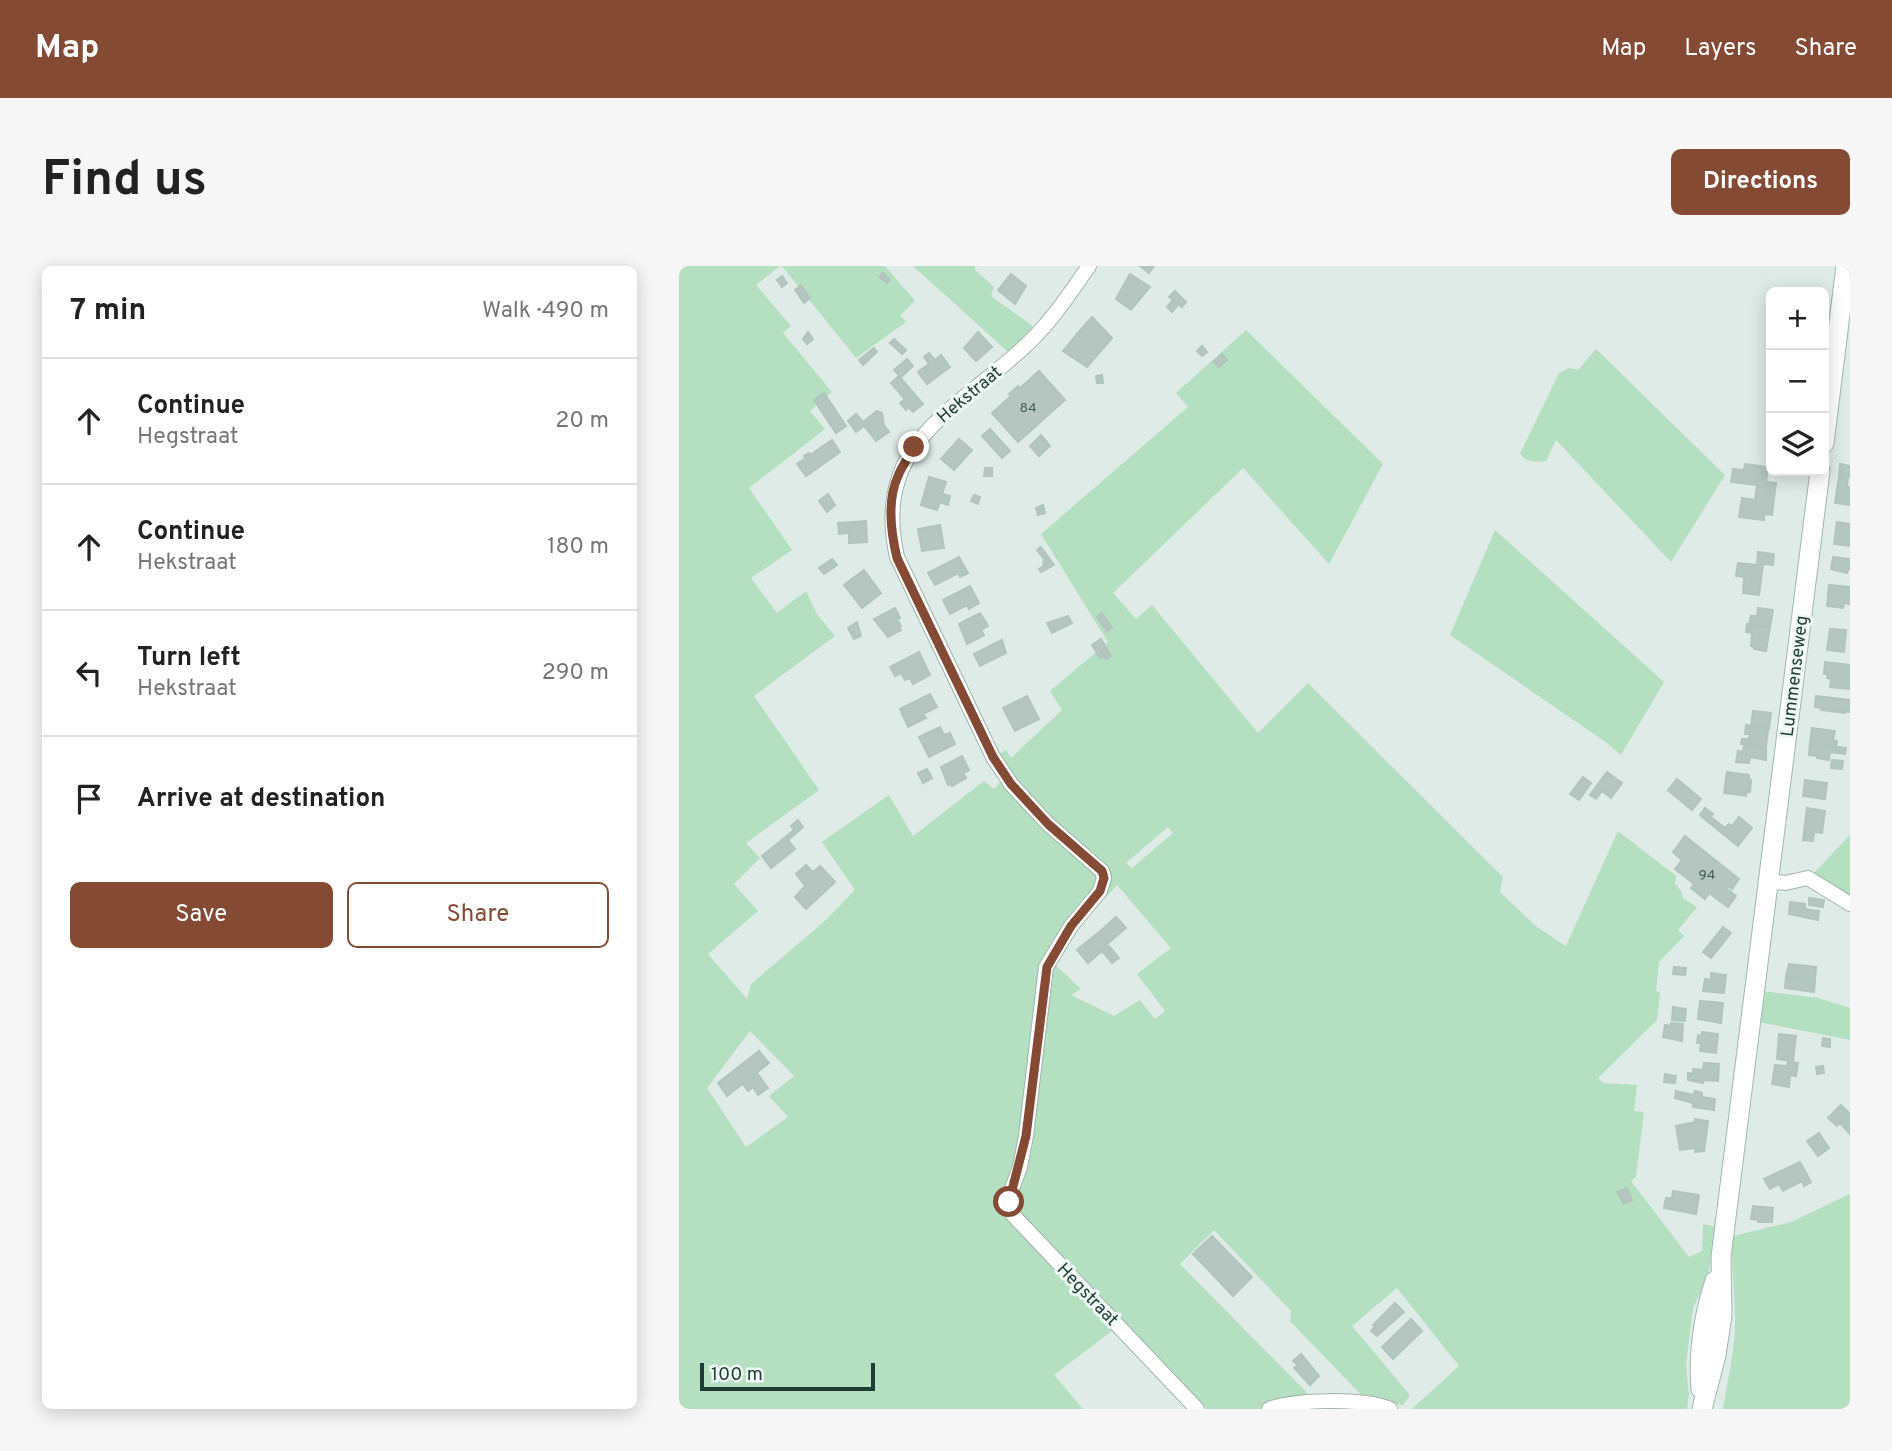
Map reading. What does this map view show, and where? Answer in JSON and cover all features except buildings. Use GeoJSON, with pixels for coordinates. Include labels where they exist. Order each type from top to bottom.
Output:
{"type":"FeatureCollection","features":[{"type":"Feature","properties":{"kind":"main road"},"geometry":{"type":"LineString","coordinates":[[1828,413],[1846,266]]}},
{"type":"Feature","properties":{"kind":"main road","name":"Lummenseweg"},"geometry":{"type":"LineString","coordinates":[[1702,1408],[1700,1355],[1706,1314],[1720,1262],[1819,476]]}},
{"type":"Feature","properties":{"kind":"street","name":"Hekstraat"},"geometry":{"type":"LineString","coordinates":[[1020,1167],[1047,967],[1071,926],[1100,891],[1104,878],[1102,871],[1048,824],[1011,784],[993,757],[897,558],[892,537],[892,509],[897,479],[914,447],[936,421],[1024,348],[1062,306],[1089,266]]}},
{"type":"Feature","properties":{"kind":"street"},"geometry":{"type":"LineString","coordinates":[[1768,881],[1785,883],[1808,878],[1850,904]]}},
{"type":"Feature","properties":{"kind":"street","name":"Hegstraat"},"geometry":{"type":"LineString","coordinates":[[1020,1167],[1010,1194],[1013,1215],[1198,1409]]}},
{"type":"Feature","properties":{"kind":"street"},"geometry":{"type":"LineString","coordinates":[[1269,1409],[1313,1402],[1366,1403],[1389,1409]]}},
{"type":"Feature","properties":{"kind":"green space"},"geometry":{"type":"Polygon","coordinates":[[[679,266],[780,266],[756,285],[791,326],[783,333],[832,392],[810,411],[825,429],[749,488],[792,550],[751,578],[777,613],[806,591],[817,614],[835,636],[754,696],[819,790],[746,843],[760,858],[734,884],[758,911],[708,954],[747,999],[751,984],[826,920],[855,890],[822,842],[889,795],[913,836],[984,781],[994,789],[1009,774],[997,755],[1006,750],[1011,758],[1062,710],[1050,691],[1108,642],[1041,534],[1188,407],[1176,393],[1246,330],[1383,464],[1329,564],[1243,468],[1113,593],[1136,619],[1152,605],[1258,733],[1308,683],[1503,877],[1500,892],[1537,927],[1566,946],[1618,831],[1676,876],[1675,883],[1683,898],[1697,907],[1678,930],[1684,936],[1659,962],[1657,1020],[1598,1078],[1603,1083],[1637,1085],[1634,1111],[1644,1112],[1636,1177],[1631,1181],[1689,1257],[1702,1251],[1703,1224],[1716,1227],[1708,1277],[1693,1308],[1686,1365],[1689,1394],[1687,1409],[1412,1409],[1459,1366],[1397,1288],[1352,1326],[1410,1395],[1403,1405],[1366,1400],[1290,1321],[1291,1311],[1214,1230],[1180,1264],[1313,1399],[1263,1409],[1207,1409],[1010,1206],[1004,1216],[1113,1330],[1054,1375],[1083,1409],[679,1409],[679,266]],[[1168,827],[1126,863],[1132,868],[1173,833],[1168,827]],[[1117,885],[1049,959],[1081,989],[1071,995],[1114,1016],[1140,1000],[1155,1019],[1165,1011],[1137,974],[1171,948],[1117,885]],[[750,1031],[707,1088],[746,1147],[788,1117],[769,1096],[794,1076],[750,1031]]]}},
{"type":"Feature","properties":{"kind":"green space"},"geometry":{"type":"Polygon","coordinates":[[[782,266],[885,266],[915,301],[900,315],[906,322],[856,358],[782,266]]]}},
{"type":"Feature","properties":{"kind":"green space"},"geometry":{"type":"Polygon","coordinates":[[[913,266],[976,266],[974,269],[994,287],[991,296],[1034,327],[1008,352],[913,266]]]}},
{"type":"Feature","properties":{"kind":"green space"},"geometry":{"type":"Polygon","coordinates":[[[1596,349],[1725,475],[1671,562],[1556,440],[1546,461],[1535,462],[1520,454],[1559,373],[1569,368],[1578,370],[1596,349]]]}},
{"type":"Feature","properties":{"kind":"green space"},"geometry":{"type":"Polygon","coordinates":[[[1495,530],[1664,682],[1621,755],[1450,635],[1495,530]]]}},
{"type":"Feature","properties":{"kind":"green space"},"geometry":{"type":"Polygon","coordinates":[[[1850,835],[1850,899],[1813,874],[1850,835]]]}},
{"type":"Feature","properties":{"kind":"green space"},"geometry":{"type":"Polygon","coordinates":[[[1763,991],[1818,998],[1850,1008],[1850,1040],[1759,1022],[1763,991]]]}},
{"type":"Feature","properties":{"kind":"green space"},"geometry":{"type":"Polygon","coordinates":[[[1850,1194],[1850,1409],[1723,1409],[1735,1328],[1733,1236],[1791,1222],[1850,1194]]]}},
{"type":"Feature","properties":{"kind":"route"},"geometry":{"type":"LineString","coordinates":[[914,447],[897,479],[892,509],[892,537],[897,558],[993,757],[1011,784],[1048,824],[1102,871],[1104,878],[1100,891],[1071,926],[1047,967],[1026,1136],[1009,1202]]}}]}
